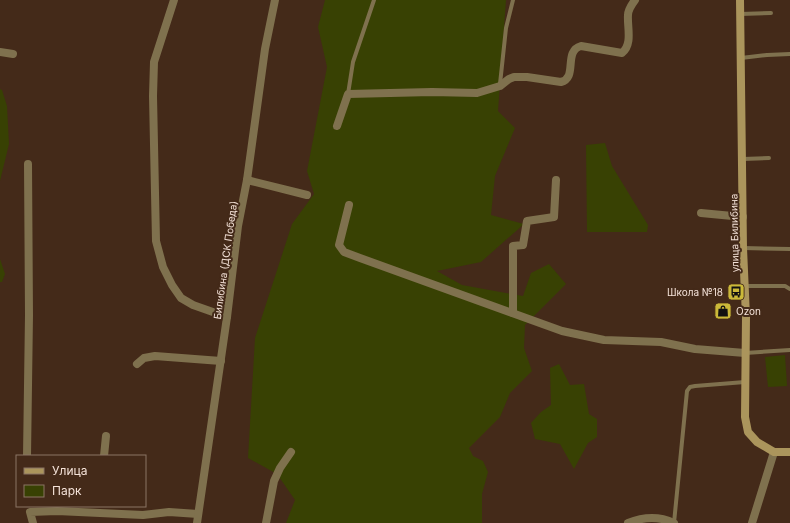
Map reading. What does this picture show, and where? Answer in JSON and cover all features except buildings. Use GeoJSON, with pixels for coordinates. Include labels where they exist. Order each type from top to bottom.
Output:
{"type":"FeatureCollection","features":[{"type":"Feature","properties":{"kind":"main road","name":"улица Билибина"},"geometry":{"type":"LineString","coordinates":[[740,0],[743,248],[745,286],[745,417],[748,432],[757,442],[774,452]]}},
{"type":"Feature","properties":{"kind":"main road"},"geometry":{"type":"LineString","coordinates":[[774,452],[790,452]]}},
{"type":"Feature","properties":{"kind":"street"},"geometry":{"type":"LineString","coordinates":[[174,0],[154,62],[153,96],[156,241],[163,267],[172,285],[181,298],[193,305],[227,317]]}},
{"type":"Feature","properties":{"kind":"street","name":"Билибина (ДСК Победа)"},"geometry":{"type":"LineString","coordinates":[[197,523],[221,361],[238,226],[247,180],[265,49],[276,0]]}},
{"type":"Feature","properties":{"kind":"street"},"geometry":{"type":"LineString","coordinates":[[337,126],[348,94],[432,92],[477,93],[500,86],[508,79],[514,77],[527,77],[561,82],[565,81],[568,78],[573,51],[576,48],[581,46],[622,53],[626,50],[628,43],[628,13],[635,0]]}},
{"type":"Feature","properties":{"kind":"street"},"geometry":{"type":"LineString","coordinates":[[0,52],[13,54]]}},
{"type":"Feature","properties":{"kind":"street"},"geometry":{"type":"LineString","coordinates":[[28,164],[28,455]]}},
{"type":"Feature","properties":{"kind":"street"},"geometry":{"type":"LineString","coordinates":[[247,180],[307,195]]}},
{"type":"Feature","properties":{"kind":"street"},"geometry":{"type":"LineString","coordinates":[[513,314],[513,246],[523,245],[527,221],[554,216],[556,180]]}},
{"type":"Feature","properties":{"kind":"street"},"geometry":{"type":"LineString","coordinates":[[349,205],[339,245],[344,252],[360,258],[562,331],[604,340],[661,342],[695,349],[745,353]]}},
{"type":"Feature","properties":{"kind":"street"},"geometry":{"type":"LineString","coordinates":[[701,212],[743,218]]}},
{"type":"Feature","properties":{"kind":"street"},"geometry":{"type":"LineString","coordinates":[[137,364],[144,358],[155,356],[221,361]]}},
{"type":"Feature","properties":{"kind":"street"},"geometry":{"type":"LineString","coordinates":[[104,455],[106,436]]}},
{"type":"Feature","properties":{"kind":"street"},"geometry":{"type":"LineString","coordinates":[[266,523],[274,481],[280,468],[291,452]]}},
{"type":"Feature","properties":{"kind":"street"},"geometry":{"type":"LineString","coordinates":[[752,523],[774,452]]}},
{"type":"Feature","properties":{"kind":"street"},"geometry":{"type":"LineString","coordinates":[[30,509],[57,511],[98,510],[143,515],[169,512],[198,514]]}},
{"type":"Feature","properties":{"kind":"street"},"geometry":{"type":"LineString","coordinates":[[28,523],[30,509]]}},
{"type":"Feature","properties":{"kind":"street"},"geometry":{"type":"LineString","coordinates":[[30,509],[33,523]]}},
{"type":"Feature","properties":{"kind":"street"},"geometry":{"type":"LineString","coordinates":[[628,523],[646,518],[666,520],[674,523]]}},
{"type":"Feature","properties":{"kind":"lane"},"geometry":{"type":"LineString","coordinates":[[348,94],[353,62],[374,0]]}},
{"type":"Feature","properties":{"kind":"lane"},"geometry":{"type":"LineString","coordinates":[[500,86],[506,28],[513,0]]}},
{"type":"Feature","properties":{"kind":"lane"},"geometry":{"type":"LineString","coordinates":[[740,14],[771,13]]}},
{"type":"Feature","properties":{"kind":"lane"},"geometry":{"type":"LineString","coordinates":[[740,58],[790,54]]}},
{"type":"Feature","properties":{"kind":"lane"},"geometry":{"type":"LineString","coordinates":[[743,159],[769,158]]}},
{"type":"Feature","properties":{"kind":"lane"},"geometry":{"type":"LineString","coordinates":[[743,248],[790,249]]}},
{"type":"Feature","properties":{"kind":"lane"},"geometry":{"type":"LineString","coordinates":[[745,286],[785,286],[790,289]]}},
{"type":"Feature","properties":{"kind":"lane"},"geometry":{"type":"LineString","coordinates":[[745,353],[790,350]]}},
{"type":"Feature","properties":{"kind":"lane"},"geometry":{"type":"LineString","coordinates":[[674,523],[687,391],[690,387],[695,386],[745,382]]}},
{"type":"Feature","properties":{"kind":"green space"},"geometry":{"type":"Polygon","coordinates":[[[325,0],[506,0],[498,111],[515,128],[495,176],[491,215],[524,224],[481,262],[437,271],[462,285],[523,296],[531,273],[549,264],[566,284],[525,325],[524,348],[532,371],[510,393],[500,417],[469,448],[473,456],[483,461],[488,472],[482,494],[482,523],[286,523],[295,500],[277,474],[248,458],[255,338],[292,224],[314,194],[307,171],[327,67],[318,27],[325,0]]]}},
{"type":"Feature","properties":{"kind":"green space"},"geometry":{"type":"Polygon","coordinates":[[[0,89],[2,90],[7,106],[9,144],[0,181],[0,89]]]}},
{"type":"Feature","properties":{"kind":"green space"},"geometry":{"type":"Polygon","coordinates":[[[605,143],[612,166],[648,225],[647,232],[587,232],[586,145],[605,143]]]}},
{"type":"Feature","properties":{"kind":"green space"},"geometry":{"type":"Polygon","coordinates":[[[0,259],[5,274],[2,282],[0,282],[0,259]]]}},
{"type":"Feature","properties":{"kind":"green space"},"geometry":{"type":"Polygon","coordinates":[[[785,355],[787,386],[768,387],[765,357],[785,355]]]}},
{"type":"Feature","properties":{"kind":"green space"},"geometry":{"type":"Polygon","coordinates":[[[559,364],[570,385],[584,384],[589,414],[597,419],[597,437],[588,443],[574,469],[560,444],[535,439],[531,423],[541,412],[551,405],[550,368],[559,364]]]}},
{"type":"Feature","properties":{"kind":"place","name":"Школа №18"},"geometry":{"type":"Point","coordinates":[736,292]}},
{"type":"Feature","properties":{"kind":"place","name":"Ozon"},"geometry":{"type":"Point","coordinates":[723,311]}}]}
